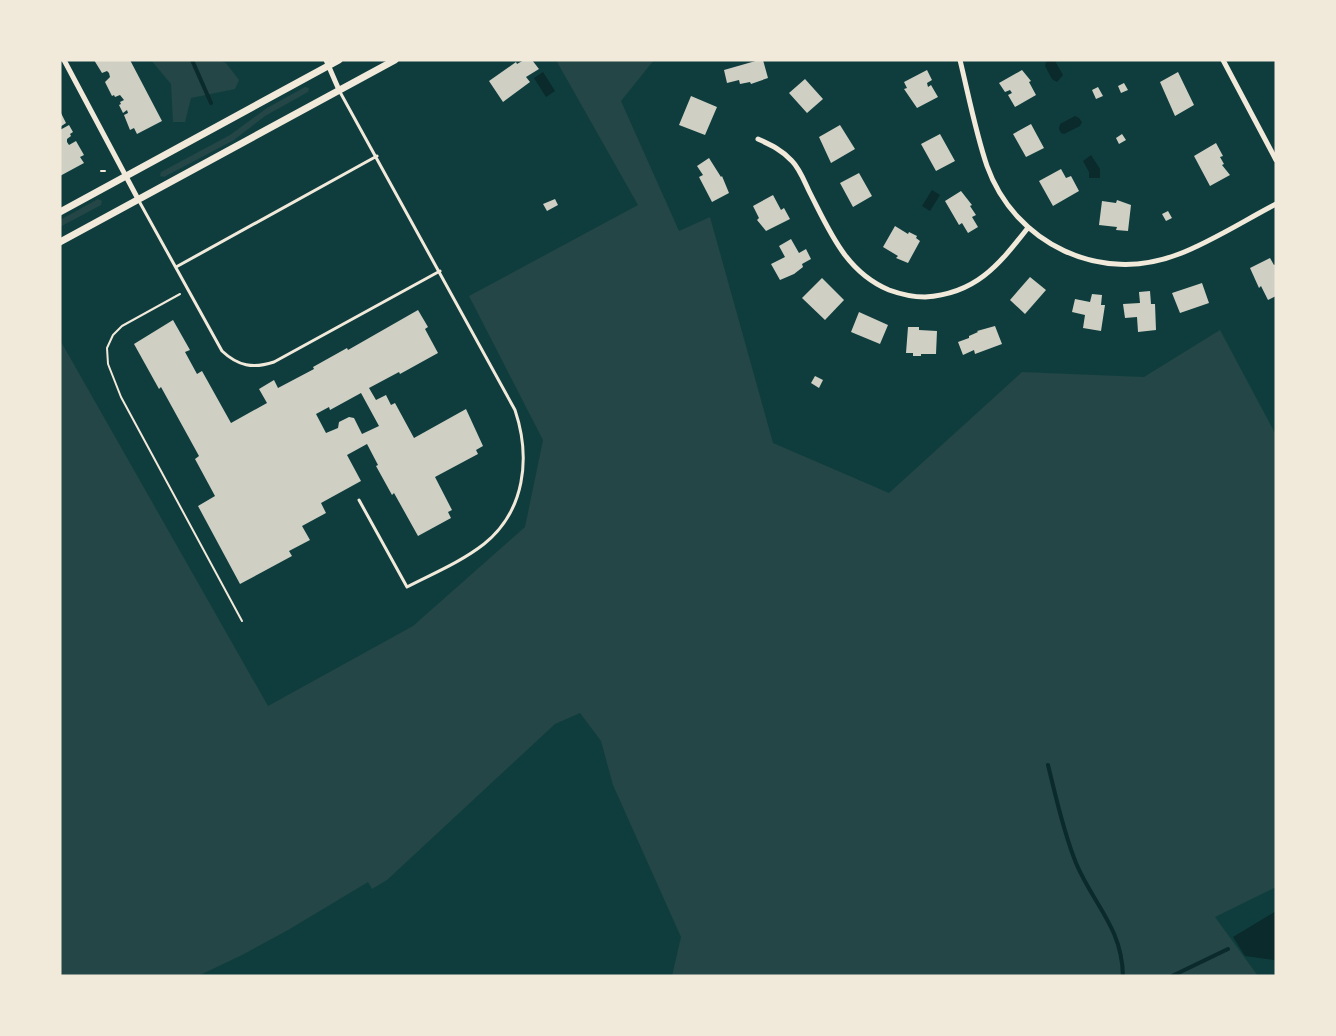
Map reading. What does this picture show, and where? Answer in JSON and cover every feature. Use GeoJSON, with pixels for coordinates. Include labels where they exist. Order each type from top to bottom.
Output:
{"type":"FeatureCollection","features":[{"type":"Feature","properties":{"kind":"street"},"geometry":{"type":"LineString","coordinates":[[60,212],[327,63],[339,60]]}},
{"type":"Feature","properties":{"kind":"street"},"geometry":{"type":"LineString","coordinates":[[60,242],[395,60]]}},
{"type":"Feature","properties":{"kind":"street"},"geometry":{"type":"LineString","coordinates":[[960,60],[987,166],[999,191],[1027,229],[1074,256],[1115,264],[1156,261],[1179,254],[1276,204]]}},
{"type":"Feature","properties":{"kind":"street"},"geometry":{"type":"LineString","coordinates":[[1223,60],[1276,160]]}},
{"type":"Feature","properties":{"kind":"street"},"geometry":{"type":"LineString","coordinates":[[60,68],[65,62],[138,199]]}},
{"type":"Feature","properties":{"kind":"street"},"geometry":{"type":"LineString","coordinates":[[327,63],[339,90]]}},
{"type":"Feature","properties":{"kind":"street"},"geometry":{"type":"LineString","coordinates":[[758,139],[777,148],[794,163],[833,238],[859,272],[875,284],[898,293],[920,297],[937,296],[968,287],[983,278],[998,264],[1027,229]]}},
{"type":"Feature","properties":{"kind":"lane"},"geometry":{"type":"LineString","coordinates":[[339,90],[515,410],[522,430],[524,453],[524,475],[519,493],[510,513],[497,531],[484,544],[407,587],[359,500]]}},
{"type":"Feature","properties":{"kind":"lane"},"geometry":{"type":"LineString","coordinates":[[175,267],[377,156]]}},
{"type":"Feature","properties":{"kind":"lane"},"geometry":{"type":"LineString","coordinates":[[138,199],[222,351],[241,365],[253,367],[274,362],[440,271]]}},
{"type":"Feature","properties":{"kind":"path"},"geometry":{"type":"LineString","coordinates":[[188,290],[117,331],[107,348],[108,364],[122,396],[242,621]]}},
{"type":"Feature","properties":{"kind":"shaded area"},"geometry":{"type":"Polygon","coordinates":[[[151,60],[219,60],[226,63],[239,80],[235,89],[191,98],[185,122],[173,122],[171,84],[151,60]]]}},
{"type":"Feature","properties":{"kind":"shaded area"},"geometry":{"type":"Polygon","coordinates":[[[556,60],[654,60],[621,101],[679,231],[710,217],[773,443],[889,493],[1022,372],[1144,377],[1220,330],[1276,435],[1276,887],[1215,917],[1258,976],[672,976],[681,937],[613,785],[601,741],[580,713],[555,724],[387,880],[372,889],[368,882],[242,955],[198,976],[60,976],[60,340],[268,706],[413,626],[525,527],[543,440],[469,296],[638,205],[556,60]]]}},
{"type":"Feature","properties":{"kind":"shaded area"},"geometry":{"type":"Polygon","coordinates":[[[1050,60],[1055,61],[1063,75],[1057,82],[1052,79],[1045,66],[1050,60]]]}},
{"type":"Feature","properties":{"kind":"shaded area"},"geometry":{"type":"Polygon","coordinates":[[[543,72],[555,91],[546,97],[534,78],[543,72]]]}},
{"type":"Feature","properties":{"kind":"shaded area"},"geometry":{"type":"Polygon","coordinates":[[[305,87],[309,88],[308,92],[265,116],[234,140],[164,177],[160,176],[161,172],[230,135],[267,108],[305,87]]]}},
{"type":"Feature","properties":{"kind":"shaded area"},"geometry":{"type":"Polygon","coordinates":[[[1075,116],[1082,122],[1080,126],[1064,134],[1061,133],[1060,124],[1075,116]]]}},
{"type":"Feature","properties":{"kind":"shaded area"},"geometry":{"type":"Polygon","coordinates":[[[1091,155],[1100,169],[1100,178],[1089,178],[1089,172],[1083,161],[1091,155]]]}},
{"type":"Feature","properties":{"kind":"shaded area"},"geometry":{"type":"Polygon","coordinates":[[[932,190],[940,195],[930,211],[922,206],[932,190]]]}},
{"type":"Feature","properties":{"kind":"shaded area"},"geometry":{"type":"Polygon","coordinates":[[[98,199],[102,201],[101,205],[60,227],[60,220],[98,199]]]}},
{"type":"Feature","properties":{"kind":"shaded area"},"geometry":{"type":"Polygon","coordinates":[[[1276,911],[1276,962],[1245,956],[1233,937],[1276,911]]]}},
{"type":"Feature","properties":{"kind":"building"},"geometry":{"type":"Polygon","coordinates":[[[94,60],[130,60],[162,121],[137,134],[134,128],[130,130],[124,115],[128,113],[127,110],[123,113],[119,105],[124,100],[120,95],[112,96],[105,82],[110,77],[109,73],[107,71],[102,73],[94,60]]]}},
{"type":"Feature","properties":{"kind":"building"},"geometry":{"type":"Polygon","coordinates":[[[524,60],[532,60],[539,69],[526,77],[530,82],[503,102],[489,81],[516,62],[517,64],[524,60]]]}},
{"type":"Feature","properties":{"kind":"building"},"geometry":{"type":"Polygon","coordinates":[[[763,60],[768,78],[751,84],[750,82],[740,84],[739,80],[727,83],[724,70],[763,60]]]}},
{"type":"Feature","properties":{"kind":"building"},"geometry":{"type":"Polygon","coordinates":[[[927,70],[932,80],[927,83],[928,87],[931,85],[938,97],[917,108],[904,89],[907,88],[904,82],[927,70]]]}},
{"type":"Feature","properties":{"kind":"building"},"geometry":{"type":"Polygon","coordinates":[[[1022,70],[1031,81],[1029,82],[1036,95],[1015,107],[1008,95],[1012,93],[1010,90],[1005,92],[999,83],[1022,70]]]}},
{"type":"Feature","properties":{"kind":"building"},"geometry":{"type":"Polygon","coordinates":[[[1178,72],[1194,105],[1175,116],[1160,82],[1178,72]]]}},
{"type":"Feature","properties":{"kind":"building"},"geometry":{"type":"Polygon","coordinates":[[[805,79],[823,99],[807,113],[789,93],[805,79]]]}},
{"type":"Feature","properties":{"kind":"building"},"geometry":{"type":"Polygon","coordinates":[[[1124,83],[1128,90],[1121,93],[1118,86],[1124,83]]]}},
{"type":"Feature","properties":{"kind":"building"},"geometry":{"type":"Polygon","coordinates":[[[1098,87],[1103,96],[1096,99],[1092,90],[1098,87]]]}},
{"type":"Feature","properties":{"kind":"building"},"geometry":{"type":"Polygon","coordinates":[[[691,96],[717,107],[705,135],[679,125],[691,96]]]}},
{"type":"Feature","properties":{"kind":"building"},"geometry":{"type":"Polygon","coordinates":[[[60,111],[66,123],[60,127],[60,111]]]}},
{"type":"Feature","properties":{"kind":"building"},"geometry":{"type":"Polygon","coordinates":[[[1031,124],[1044,148],[1026,157],[1013,134],[1031,124]]]}},
{"type":"Feature","properties":{"kind":"building"},"geometry":{"type":"Polygon","coordinates":[[[69,125],[73,132],[67,142],[69,145],[76,141],[84,155],[80,157],[84,163],[60,176],[60,130],[69,125]]]}},
{"type":"Feature","properties":{"kind":"building"},"geometry":{"type":"Polygon","coordinates":[[[840,125],[855,149],[831,163],[819,137],[840,125]]]}},
{"type":"Feature","properties":{"kind":"building"},"geometry":{"type":"Polygon","coordinates":[[[940,134],[955,161],[936,171],[921,144],[940,134]]]}},
{"type":"Feature","properties":{"kind":"building"},"geometry":{"type":"Polygon","coordinates":[[[1122,134],[1126,140],[1119,144],[1116,138],[1122,134]]]}},
{"type":"Feature","properties":{"kind":"building"},"geometry":{"type":"Polygon","coordinates":[[[1216,143],[1223,156],[1220,157],[1224,164],[1222,165],[1230,175],[1210,186],[1194,156],[1216,143]]]}},
{"type":"Feature","properties":{"kind":"building"},"geometry":{"type":"Polygon","coordinates":[[[709,158],[722,176],[729,193],[712,202],[699,177],[703,175],[697,166],[709,158]]]}},
{"type":"Feature","properties":{"kind":"building"},"geometry":{"type":"Polygon","coordinates":[[[1061,169],[1066,178],[1071,176],[1079,191],[1053,206],[1039,181],[1061,169]]]}},
{"type":"Feature","properties":{"kind":"building"},"geometry":{"type":"Polygon","coordinates":[[[859,173],[872,196],[853,207],[840,183],[859,173]]]}},
{"type":"Feature","properties":{"kind":"building"},"geometry":{"type":"Polygon","coordinates":[[[961,191],[972,205],[970,206],[976,215],[972,217],[978,227],[968,233],[962,223],[959,225],[945,201],[961,191]]]}},
{"type":"Feature","properties":{"kind":"building"},"geometry":{"type":"Polygon","coordinates":[[[773,195],[781,210],[784,208],[790,219],[766,231],[757,220],[759,218],[753,206],[773,195]]]}},
{"type":"Feature","properties":{"kind":"building"},"geometry":{"type":"Polygon","coordinates":[[[555,199],[558,205],[547,211],[543,204],[555,199]]]}},
{"type":"Feature","properties":{"kind":"building"},"geometry":{"type":"Polygon","coordinates":[[[1117,200],[1131,205],[1128,231],[1099,225],[1102,201],[1116,203],[1117,200]]]}},
{"type":"Feature","properties":{"kind":"building"},"geometry":{"type":"Polygon","coordinates":[[[1168,211],[1172,218],[1166,221],[1162,214],[1168,211]]]}},
{"type":"Feature","properties":{"kind":"building"},"geometry":{"type":"Polygon","coordinates":[[[895,226],[908,234],[909,232],[917,236],[916,238],[920,241],[908,263],[896,258],[898,256],[883,247],[895,226]]]}},
{"type":"Feature","properties":{"kind":"building"},"geometry":{"type":"Polygon","coordinates":[[[791,239],[799,253],[806,249],[811,259],[802,264],[803,267],[794,274],[780,280],[771,264],[785,257],[779,246],[791,239]]]}},
{"type":"Feature","properties":{"kind":"building"},"geometry":{"type":"Polygon","coordinates":[[[1270,258],[1274,265],[1276,264],[1276,296],[1268,300],[1261,286],[1259,288],[1250,268],[1270,258]]]}},
{"type":"Feature","properties":{"kind":"building"},"geometry":{"type":"Polygon","coordinates":[[[1030,277],[1046,290],[1025,314],[1010,300],[1030,277]]]}},
{"type":"Feature","properties":{"kind":"building"},"geometry":{"type":"Polygon","coordinates":[[[822,278],[844,300],[825,320],[802,298],[822,278]]]}},
{"type":"Feature","properties":{"kind":"building"},"geometry":{"type":"Polygon","coordinates":[[[1202,283],[1209,303],[1180,313],[1172,293],[1202,283]]]}},
{"type":"Feature","properties":{"kind":"building"},"geometry":{"type":"Polygon","coordinates":[[[1150,291],[1151,304],[1155,304],[1156,330],[1138,332],[1137,317],[1125,318],[1123,304],[1140,303],[1139,292],[1150,291]]]}},
{"type":"Feature","properties":{"kind":"building"},"geometry":{"type":"Polygon","coordinates":[[[1092,294],[1102,295],[1101,305],[1105,305],[1101,331],[1083,328],[1085,315],[1072,312],[1075,299],[1090,302],[1092,294]]]}},
{"type":"Feature","properties":{"kind":"building"},"geometry":{"type":"Polygon","coordinates":[[[418,310],[428,327],[425,329],[438,353],[369,388],[376,400],[386,395],[391,405],[395,403],[414,438],[466,409],[483,446],[476,450],[478,454],[435,477],[452,510],[448,512],[451,518],[418,536],[394,493],[392,495],[367,444],[347,455],[361,481],[321,503],[326,513],[302,526],[310,540],[289,551],[292,556],[240,584],[198,506],[215,496],[195,459],[199,456],[134,344],[173,320],[190,350],[185,352],[197,374],[202,371],[231,423],[267,403],[259,389],[274,380],[278,388],[347,348],[348,350],[418,310]],[[361,393],[330,410],[329,407],[316,414],[326,433],[338,428],[339,422],[349,417],[354,418],[362,434],[379,426],[361,393]]]}},
{"type":"Feature","properties":{"kind":"building"},"geometry":{"type":"Polygon","coordinates":[[[859,312],[888,325],[880,344],[851,332],[859,312]]]}},
{"type":"Feature","properties":{"kind":"building"},"geometry":{"type":"Polygon","coordinates":[[[995,326],[1002,344],[975,354],[974,350],[963,355],[958,342],[969,338],[977,331],[995,326]]]}},
{"type":"Feature","properties":{"kind":"building"},"geometry":{"type":"Polygon","coordinates":[[[908,327],[937,331],[936,354],[913,356],[913,353],[906,353],[908,327]]]}},
{"type":"Feature","properties":{"kind":"building"},"geometry":{"type":"Polygon","coordinates":[[[815,376],[823,380],[819,388],[811,383],[815,376]]]}},
{"type":"Feature","properties":{"kind":"waterway"},"geometry":{"type":"LineString","coordinates":[[192,60],[211,103]]}},
{"type":"Feature","properties":{"kind":"waterway"},"geometry":{"type":"LineString","coordinates":[[1048,765],[1071,851],[1118,943],[1123,976]]}},
{"type":"Feature","properties":{"kind":"waterway"},"geometry":{"type":"LineString","coordinates":[[1172,976],[1228,949]]}}]}
